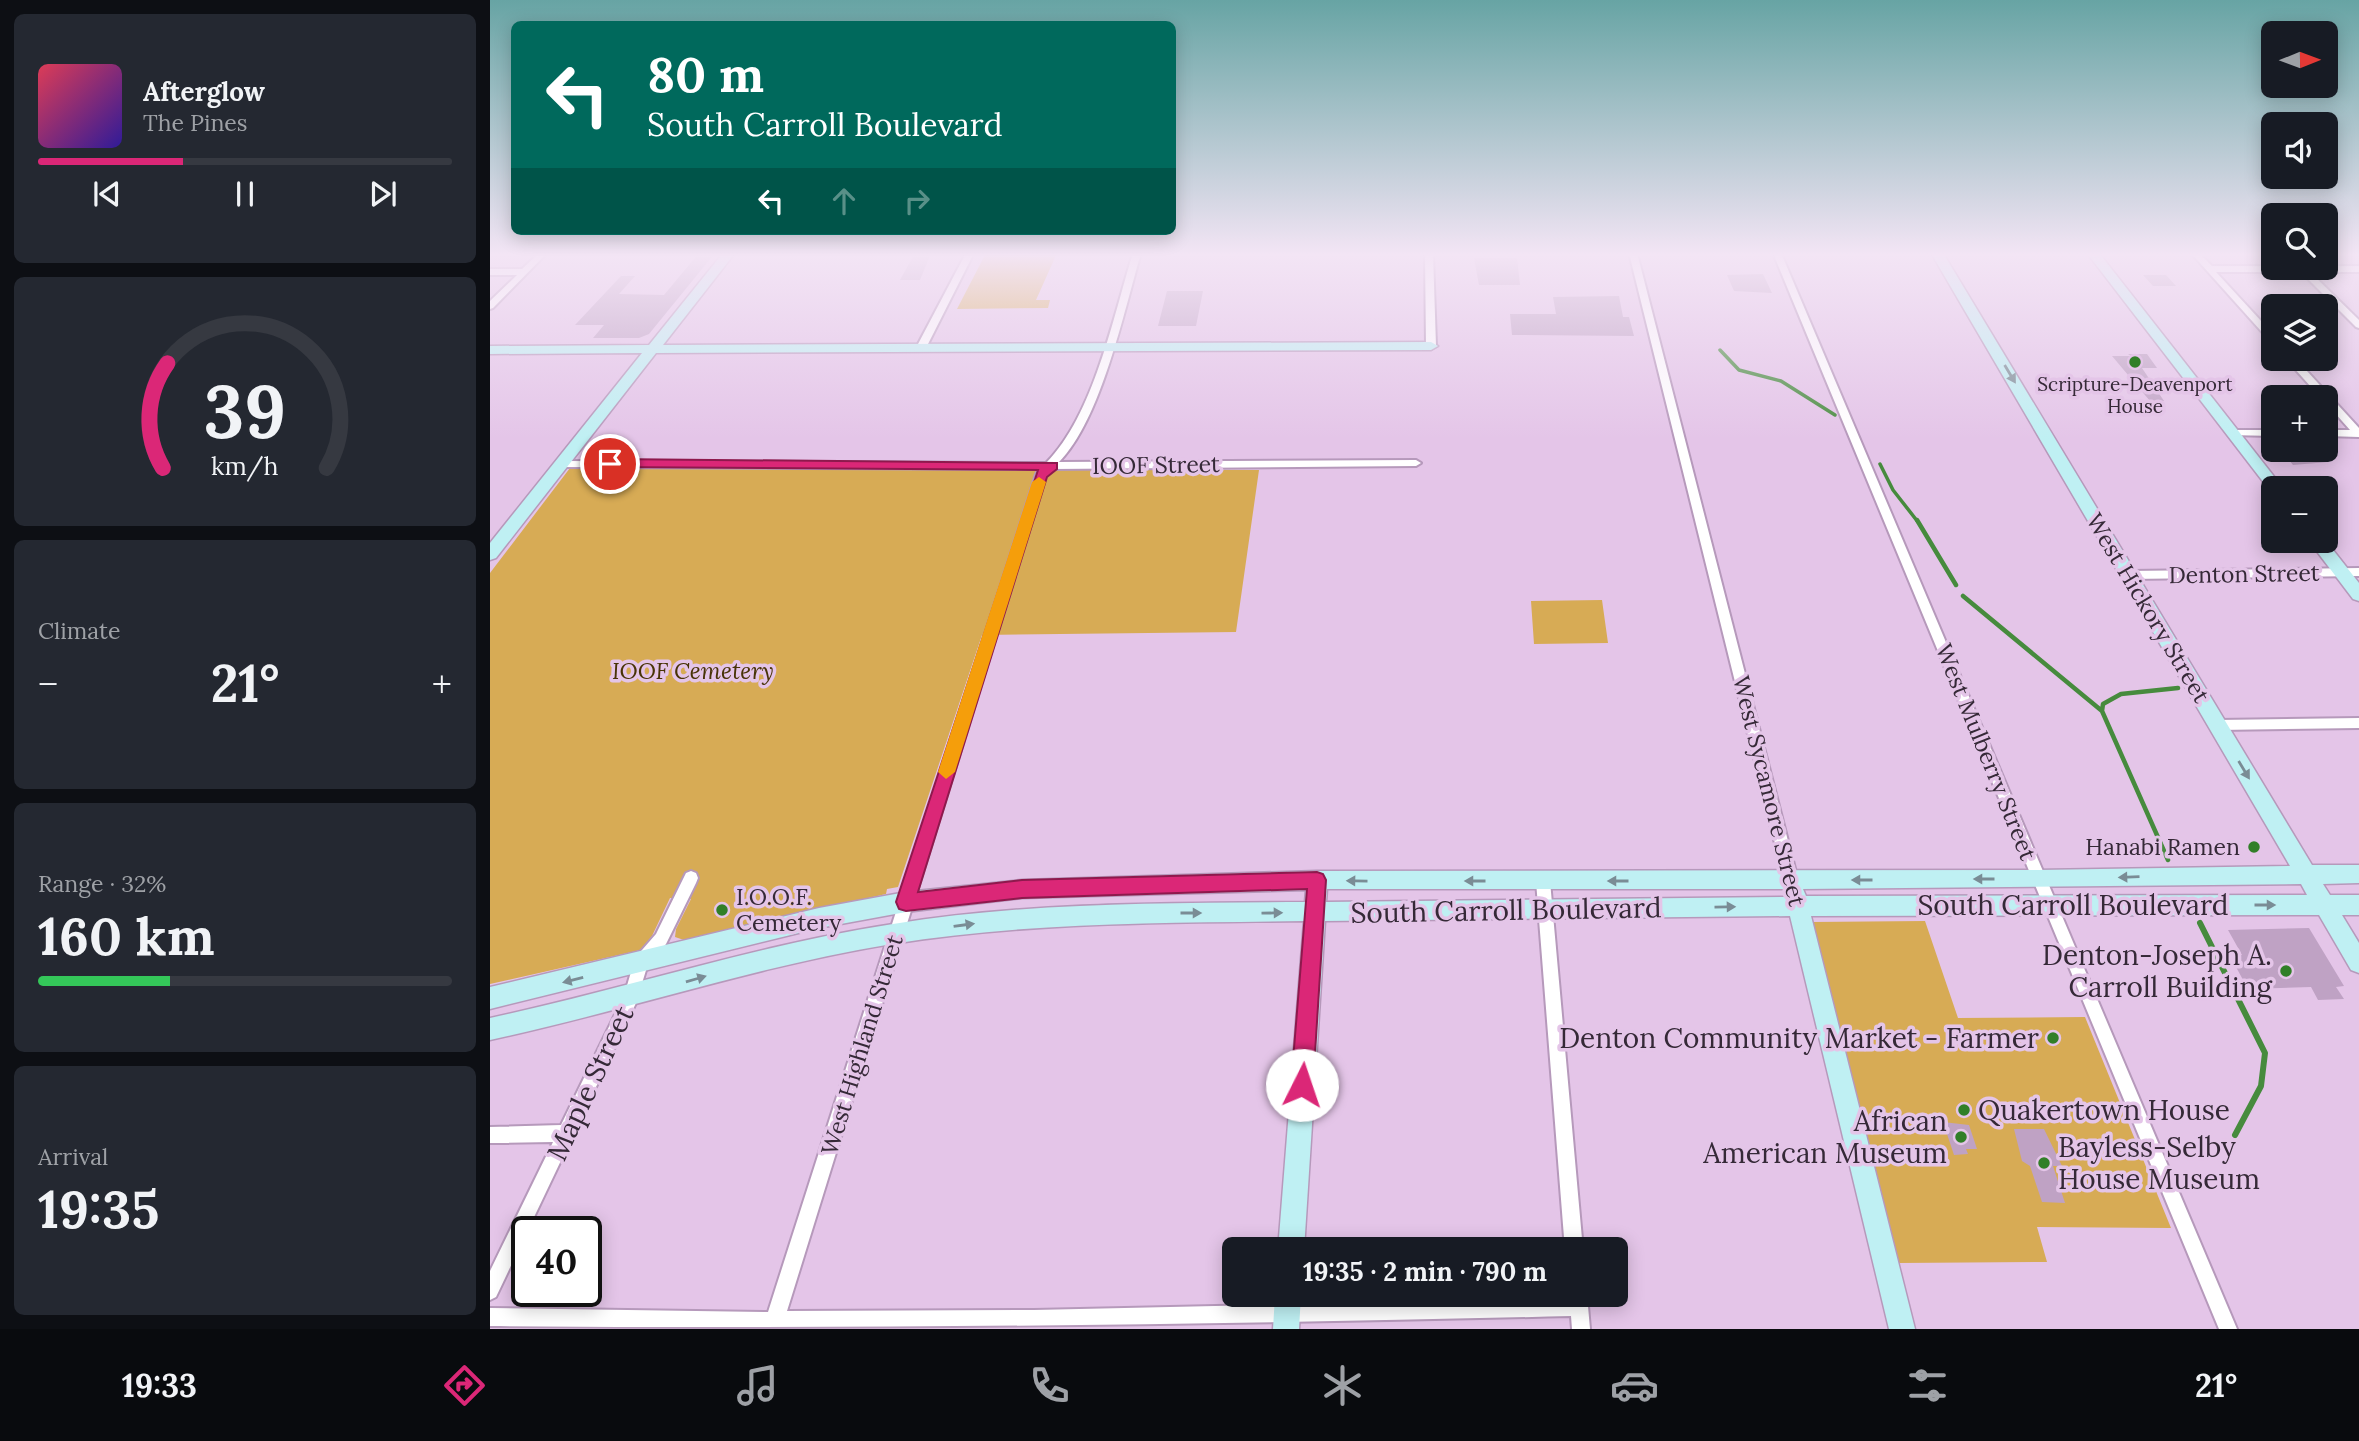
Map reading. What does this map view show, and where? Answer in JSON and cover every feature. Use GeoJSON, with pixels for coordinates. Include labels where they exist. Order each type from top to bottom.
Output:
{"type":"FeatureCollection","features":[{"type":"Feature","properties":{"kind":"main road"},"geometry":{"type":"LineString","coordinates":[[490,554],[678,315]]}},
{"type":"Feature","properties":{"kind":"main road","name":"West Hickory Street"},"geometry":{"type":"LineString","coordinates":[[1974,315],[2359,963]]}},
{"type":"Feature","properties":{"kind":"main road"},"geometry":{"type":"LineString","coordinates":[[2142,315],[2267,476]]}},
{"type":"Feature","properties":{"kind":"main road"},"geometry":{"type":"LineString","coordinates":[[490,350],[922,346],[1432,346]]}},
{"type":"Feature","properties":{"kind":"main road"},"geometry":{"type":"LineString","coordinates":[[2327,553],[2359,595]]}},
{"type":"Feature","properties":{"kind":"main road","name":"South Carroll Boulevard"},"geometry":{"type":"LineString","coordinates":[[490,998],[819,918],[906,902],[1022,889],[1317,880],[2038,879],[2359,874]]}},
{"type":"Feature","properties":{"kind":"main road"},"geometry":{"type":"LineString","coordinates":[[1292,1237],[1317,880]]}},
{"type":"Feature","properties":{"kind":"main road","name":"West Sycamore Street"},"geometry":{"type":"LineString","coordinates":[[1791,880],[1902,1329]]}},
{"type":"Feature","properties":{"kind":"main road","name":"South Carroll Boulevard"},"geometry":{"type":"LineString","coordinates":[[490,1029],[631,998],[834,944],[984,922],[1081,914],[1546,911],[1798,906],[2359,905]]}},
{"type":"Feature","properties":{"kind":"street"},"geometry":{"type":"LineString","coordinates":[[922,346],[938,315]]}},
{"type":"Feature","properties":{"kind":"street","name":"West Highland Street"},"geometry":{"type":"LineString","coordinates":[[774,1325],[1041,474],[1052,466],[1079,428],[1117,315]]}},
{"type":"Feature","properties":{"kind":"street"},"geometry":{"type":"LineString","coordinates":[[1431,315],[1432,346]]}},
{"type":"Feature","properties":{"kind":"street","name":"West Sycamore Street"},"geometry":{"type":"LineString","coordinates":[[1649,315],[1791,880]]}},
{"type":"Feature","properties":{"kind":"street","name":"West Mulberry Street"},"geometry":{"type":"LineString","coordinates":[[1803,315],[2228,1329]]}},
{"type":"Feature","properties":{"kind":"street"},"geometry":{"type":"LineString","coordinates":[[2302,371],[2359,433]]}},
{"type":"Feature","properties":{"kind":"street"},"geometry":{"type":"LineString","coordinates":[[2234,433],[2261,433]]}},
{"type":"Feature","properties":{"kind":"street"},"geometry":{"type":"LineString","coordinates":[[2338,433],[2359,433]]}},
{"type":"Feature","properties":{"kind":"street","name":"IOOF Street"},"geometry":{"type":"LineString","coordinates":[[560,464],[1052,466],[1416,463]]}},
{"type":"Feature","properties":{"kind":"street","name":"Denton Street"},"geometry":{"type":"LineString","coordinates":[[2129,575],[2359,572]]}},
{"type":"Feature","properties":{"kind":"street"},"geometry":{"type":"LineString","coordinates":[[2218,725],[2359,723]]}},
{"type":"Feature","properties":{"kind":"street","name":"Maple Street"},"geometry":{"type":"LineString","coordinates":[[490,1291],[631,998],[640,963],[661,939],[691,878]]}},
{"type":"Feature","properties":{"kind":"street"},"geometry":{"type":"LineString","coordinates":[[1543,881],[1573,1237]]}},
{"type":"Feature","properties":{"kind":"street"},"geometry":{"type":"LineString","coordinates":[[490,1135],[566,1133]]}},
{"type":"Feature","properties":{"kind":"street"},"geometry":{"type":"LineString","coordinates":[[490,1317],[774,1325],[1432,1307]]}},
{"type":"Feature","properties":{"kind":"street"},"geometry":{"type":"LineString","coordinates":[[1579,1307],[1581,1329]]}},
{"type":"Feature","properties":{"kind":"green space","name":"IOOF Cemetery"},"geometry":{"type":"Polygon","coordinates":[[[570,468],[1259,470],[1236,632],[982,635],[898,887],[887,889],[886,894],[684,940],[675,937],[676,929],[691,899],[670,898],[652,936],[641,950],[490,984],[490,573],[570,468]]]}},
{"type":"Feature","properties":{"kind":"green space"},"geometry":{"type":"Polygon","coordinates":[[[1602,600],[1608,643],[1534,644],[1531,601],[1602,600]]]}},
{"type":"Feature","properties":{"kind":"green space"},"geometry":{"type":"Polygon","coordinates":[[[1925,921],[1958,1018],[2085,1017],[2171,1228],[2037,1227],[2047,1262],[1899,1263],[1812,922],[1925,921]]]}},
{"type":"Feature","properties":{"kind":"building"},"geometry":{"type":"Polygon","coordinates":[[[584,315],[664,315],[649,334],[639,338],[593,338],[604,325],[575,325],[584,315]]]}},
{"type":"Feature","properties":{"kind":"building"},"geometry":{"type":"Polygon","coordinates":[[[1161,315],[1198,315],[1196,326],[1158,326],[1161,315]]]}},
{"type":"Feature","properties":{"kind":"building"},"geometry":{"type":"Polygon","coordinates":[[[1510,315],[1623,315],[1629,317],[1634,336],[1512,335],[1510,315]]]}},
{"type":"Feature","properties":{"kind":"building"},"geometry":{"type":"Polygon","coordinates":[[[2128,354],[2147,354],[2157,368],[2142,368],[2164,401],[2150,401],[2112,356],[2131,356],[2128,354]]]}},
{"type":"Feature","properties":{"kind":"building"},"geometry":{"type":"Polygon","coordinates":[[[2291,462],[2328,462],[2293,465],[2291,462]]]}},
{"type":"Feature","properties":{"kind":"building","name":"Denton-Joseph A. Carroll Building"},"geometry":{"type":"Polygon","coordinates":[[[2309,928],[2344,986],[2336,987],[2344,999],[2318,1000],[2311,987],[2248,989],[2230,956],[2242,955],[2228,930],[2309,928]]]}},
{"type":"Feature","properties":{"kind":"building","name":"African American Museum"},"geometry":{"type":"Polygon","coordinates":[[[1943,1122],[1969,1125],[1977,1149],[1966,1149],[1968,1154],[1954,1155],[1943,1122]]]}},
{"type":"Feature","properties":{"kind":"building","name":"Bayless-Selby House Museum"},"geometry":{"type":"Polygon","coordinates":[[[2014,1129],[2044,1129],[2062,1166],[2053,1166],[2065,1203],[2042,1202],[2030,1166],[2022,1161],[2014,1129]]]}},
{"type":"Feature","properties":{"kind":"waterway"},"geometry":{"type":"LineString","coordinates":[[1720,350],[1739,370],[1781,381],[1835,415]]}},
{"type":"Feature","properties":{"kind":"waterway"},"geometry":{"type":"LineString","coordinates":[[1880,464],[1893,490],[1918,522]]}},
{"type":"Feature","properties":{"kind":"waterway"},"geometry":{"type":"LineString","coordinates":[[1917,520],[1956,585]]}},
{"type":"Feature","properties":{"kind":"waterway"},"geometry":{"type":"LineString","coordinates":[[1963,596],[2102,711]]}},
{"type":"Feature","properties":{"kind":"waterway"},"geometry":{"type":"LineString","coordinates":[[2102,711],[2103,704],[2121,694],[2178,688]]}},
{"type":"Feature","properties":{"kind":"waterway"},"geometry":{"type":"LineString","coordinates":[[2102,711],[2168,860]]}},
{"type":"Feature","properties":{"kind":"waterway"},"geometry":{"type":"LineString","coordinates":[[2200,923],[2265,1053],[2261,1086],[2235,1135]]}},
{"type":"Feature","properties":{"kind":"slow traffic"},"geometry":{"type":"LineString","coordinates":[[946,772],[1039,482]]}},
{"type":"Feature","properties":{"kind":"place","name":"Scripture-Deavenport House"},"geometry":{"type":"Point","coordinates":[2135,362]}},
{"type":"Feature","properties":{"kind":"place","name":"Hanabi Ramen"},"geometry":{"type":"Point","coordinates":[2254,847]}},
{"type":"Feature","properties":{"kind":"place","name":"I.O.O.F. Cemetery"},"geometry":{"type":"Point","coordinates":[722,910]}},
{"type":"Feature","properties":{"kind":"place","name":"Denton-Joseph A. Carroll Building"},"geometry":{"type":"Point","coordinates":[2286,971]}},
{"type":"Feature","properties":{"kind":"place","name":"Denton Community Market - Farmer"},"geometry":{"type":"Point","coordinates":[2053,1038]}},
{"type":"Feature","properties":{"kind":"place","name":"Quakertown House"},"geometry":{"type":"Point","coordinates":[1964,1110]}},
{"type":"Feature","properties":{"kind":"place","name":"African American Museum"},"geometry":{"type":"Point","coordinates":[1961,1137]}},
{"type":"Feature","properties":{"kind":"place","name":"Bayless-Selby House Museum"},"geometry":{"type":"Point","coordinates":[2044,1163]}},
{"type":"Feature","properties":{"kind":"route"},"geometry":{"type":"LineString","coordinates":[[610,464],[1052,466],[1041,474],[906,902],[1022,889],[1317,880],[1302,1085]]}}]}
